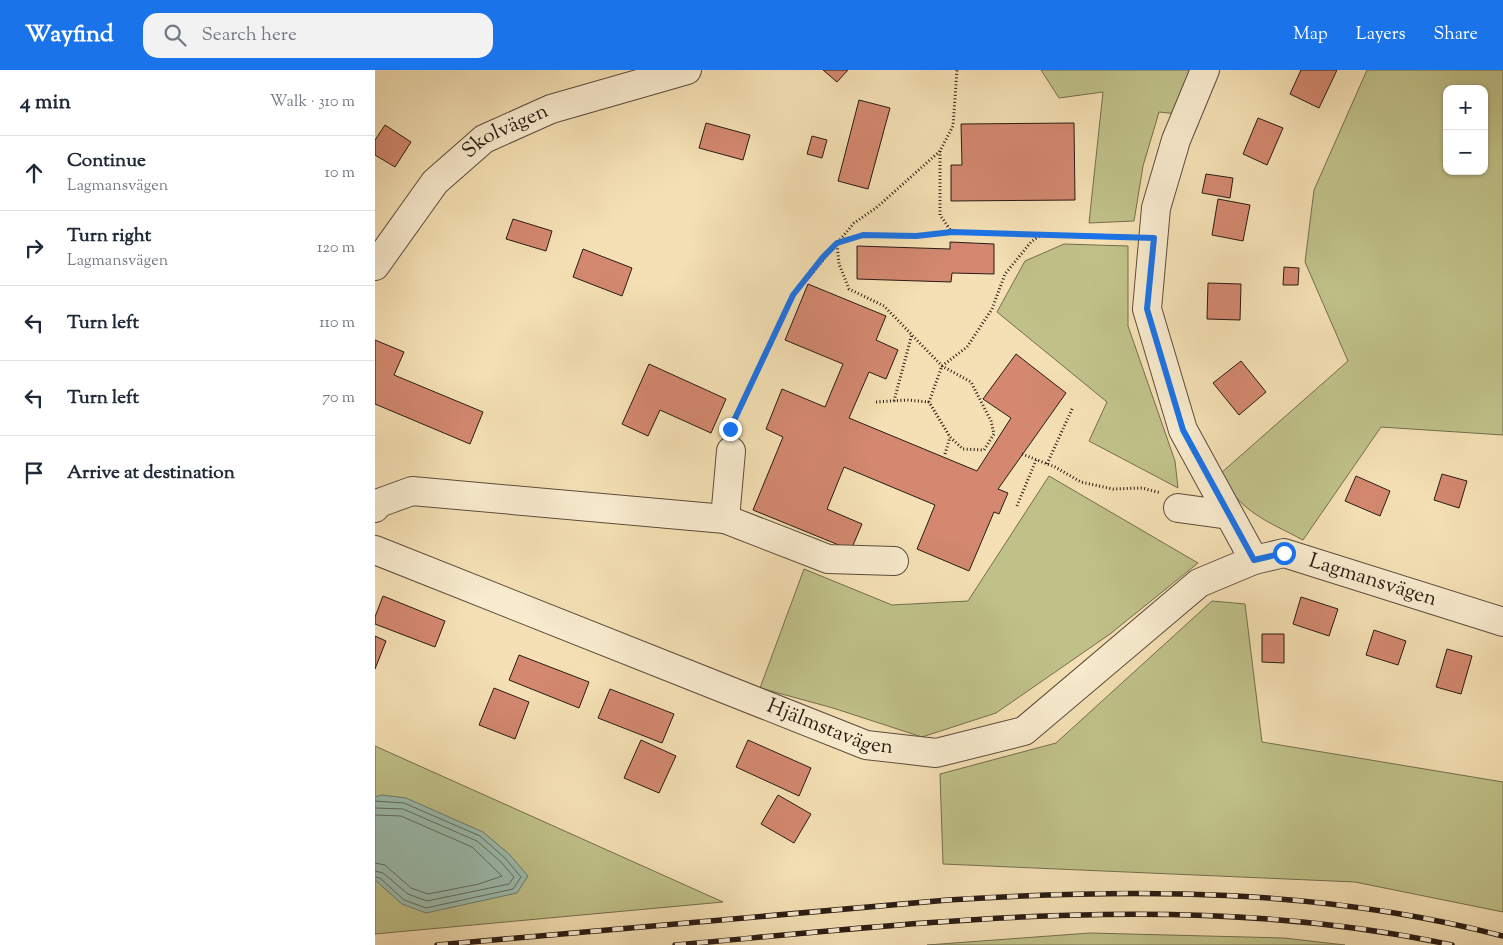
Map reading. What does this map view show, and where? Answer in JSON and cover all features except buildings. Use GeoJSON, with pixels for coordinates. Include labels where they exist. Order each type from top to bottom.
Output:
{"type":"FeatureCollection","features":[{"type":"Feature","properties":{"kind":"street","name":"Skolvägen"},"geometry":{"type":"LineString","coordinates":[[375,266],[435,182],[484,138],[551,109],[687,70]]}},
{"type":"Feature","properties":{"kind":"street"},"geometry":{"type":"LineString","coordinates":[[1205,70],[1176,140],[1156,208],[1147,309],[1183,430],[1254,560]]}},
{"type":"Feature","properties":{"kind":"street"},"geometry":{"type":"LineString","coordinates":[[725,519],[731,451]]}},
{"type":"Feature","properties":{"kind":"street"},"geometry":{"type":"LineString","coordinates":[[375,508],[379,502],[412,492],[725,519],[828,559],[894,561]]}},
{"type":"Feature","properties":{"kind":"street"},"geometry":{"type":"LineString","coordinates":[[1178,508],[1229,515]]}},
{"type":"Feature","properties":{"kind":"street","name":"Hjälmstavägen"},"geometry":{"type":"LineString","coordinates":[[375,550],[866,745],[935,753],[1024,731],[1199,583],[1254,560]]}},
{"type":"Feature","properties":{"kind":"street","name":"Lagmansvägen"},"geometry":{"type":"LineString","coordinates":[[1254,560],[1284,553],[1503,622]]}},
{"type":"Feature","properties":{"kind":"path"},"geometry":{"type":"LineString","coordinates":[[731,451],[730,429],[793,295],[823,257],[854,223],[876,208],[940,151],[953,126],[957,70]]}},
{"type":"Feature","properties":{"kind":"path"},"geometry":{"type":"LineString","coordinates":[[940,151],[940,215],[952,232]]}},
{"type":"Feature","properties":{"kind":"path"},"geometry":{"type":"LineString","coordinates":[[837,243],[863,235],[916,236],[952,232],[1154,238]]}},
{"type":"Feature","properties":{"kind":"path"},"geometry":{"type":"LineString","coordinates":[[929,402],[942,366],[967,346],[992,309],[1005,274],[1031,242],[1042,234]]}},
{"type":"Feature","properties":{"kind":"path"},"geometry":{"type":"LineString","coordinates":[[837,243],[839,264],[849,289],[884,306],[942,366],[971,382],[991,421],[994,434],[998,437]]}},
{"type":"Feature","properties":{"kind":"path"},"geometry":{"type":"LineString","coordinates":[[895,401],[912,333]]}},
{"type":"Feature","properties":{"kind":"path"},"geometry":{"type":"LineString","coordinates":[[875,402],[929,402]]}},
{"type":"Feature","properties":{"kind":"path"},"geometry":{"type":"LineString","coordinates":[[929,402],[950,437],[963,450],[984,450],[994,434]]}},
{"type":"Feature","properties":{"kind":"path"},"geometry":{"type":"LineString","coordinates":[[1047,464],[1073,407]]}},
{"type":"Feature","properties":{"kind":"path"},"geometry":{"type":"LineString","coordinates":[[945,454],[950,437]]}},
{"type":"Feature","properties":{"kind":"path"},"geometry":{"type":"LineString","coordinates":[[1022,454],[1047,464],[1081,482],[1113,490],[1142,488],[1162,494],[1178,508]]}},
{"type":"Feature","properties":{"kind":"path"},"geometry":{"type":"LineString","coordinates":[[1017,506],[1036,460]]}},
{"type":"Feature","properties":{"kind":"green space"},"geometry":{"type":"Polygon","coordinates":[[[1041,70],[1199,70],[1178,114],[1159,112],[1143,166],[1134,221],[1089,223],[1103,92],[1059,98],[1041,70]]]}},
{"type":"Feature","properties":{"kind":"green space"},"geometry":{"type":"Polygon","coordinates":[[[1367,70],[1503,70],[1503,435],[1381,427],[1303,540],[1266,521],[1245,506],[1228,486],[1221,473],[1348,361],[1305,262],[1314,190],[1367,70]]]}},
{"type":"Feature","properties":{"kind":"green space"},"geometry":{"type":"Polygon","coordinates":[[[1064,244],[1128,246],[1128,326],[1175,461],[1178,488],[1089,441],[1107,402],[997,312],[1025,261],[1064,244]]]}},
{"type":"Feature","properties":{"kind":"green space"},"geometry":{"type":"Polygon","coordinates":[[[1049,476],[1198,563],[1110,634],[996,713],[922,737],[833,708],[760,688],[804,569],[892,605],[968,601],[1049,476]]]}},
{"type":"Feature","properties":{"kind":"green space"},"geometry":{"type":"Polygon","coordinates":[[[1212,601],[1245,604],[1262,742],[1503,782],[1503,912],[1355,882],[943,864],[940,774],[1056,743],[1212,601]]]}},
{"type":"Feature","properties":{"kind":"green space"},"geometry":{"type":"Polygon","coordinates":[[[375,746],[723,902],[375,934],[375,746]]]}},
{"type":"Feature","properties":{"kind":"green space"},"geometry":{"type":"Polygon","coordinates":[[[1090,933],[1284,938],[1345,945],[927,945],[1090,933]]]}},
{"type":"Feature","properties":{"kind":"water"},"geometry":{"type":"Polygon","coordinates":[[[382,795],[406,798],[483,832],[509,854],[528,876],[517,893],[426,913],[402,904],[375,880],[375,797],[382,795]]]}},
{"type":"Feature","properties":{"kind":"railway"},"geometry":{"type":"LineString","coordinates":[[437,945],[948,900],[1018,896],[1157,893],[1296,900],[1366,908],[1435,920],[1503,936]]}},
{"type":"Feature","properties":{"kind":"railway"},"geometry":{"type":"LineString","coordinates":[[675,945],[967,920],[1064,915],[1161,914],[1258,918],[1355,928],[1452,945]]}},
{"type":"Feature","properties":{"kind":"route"},"geometry":{"type":"LineString","coordinates":[[730,429],[759,372],[793,295],[823,257],[837,243],[863,235],[916,236],[952,232],[1154,238],[1147,309],[1183,430],[1254,560],[1284,553]]}}]}
